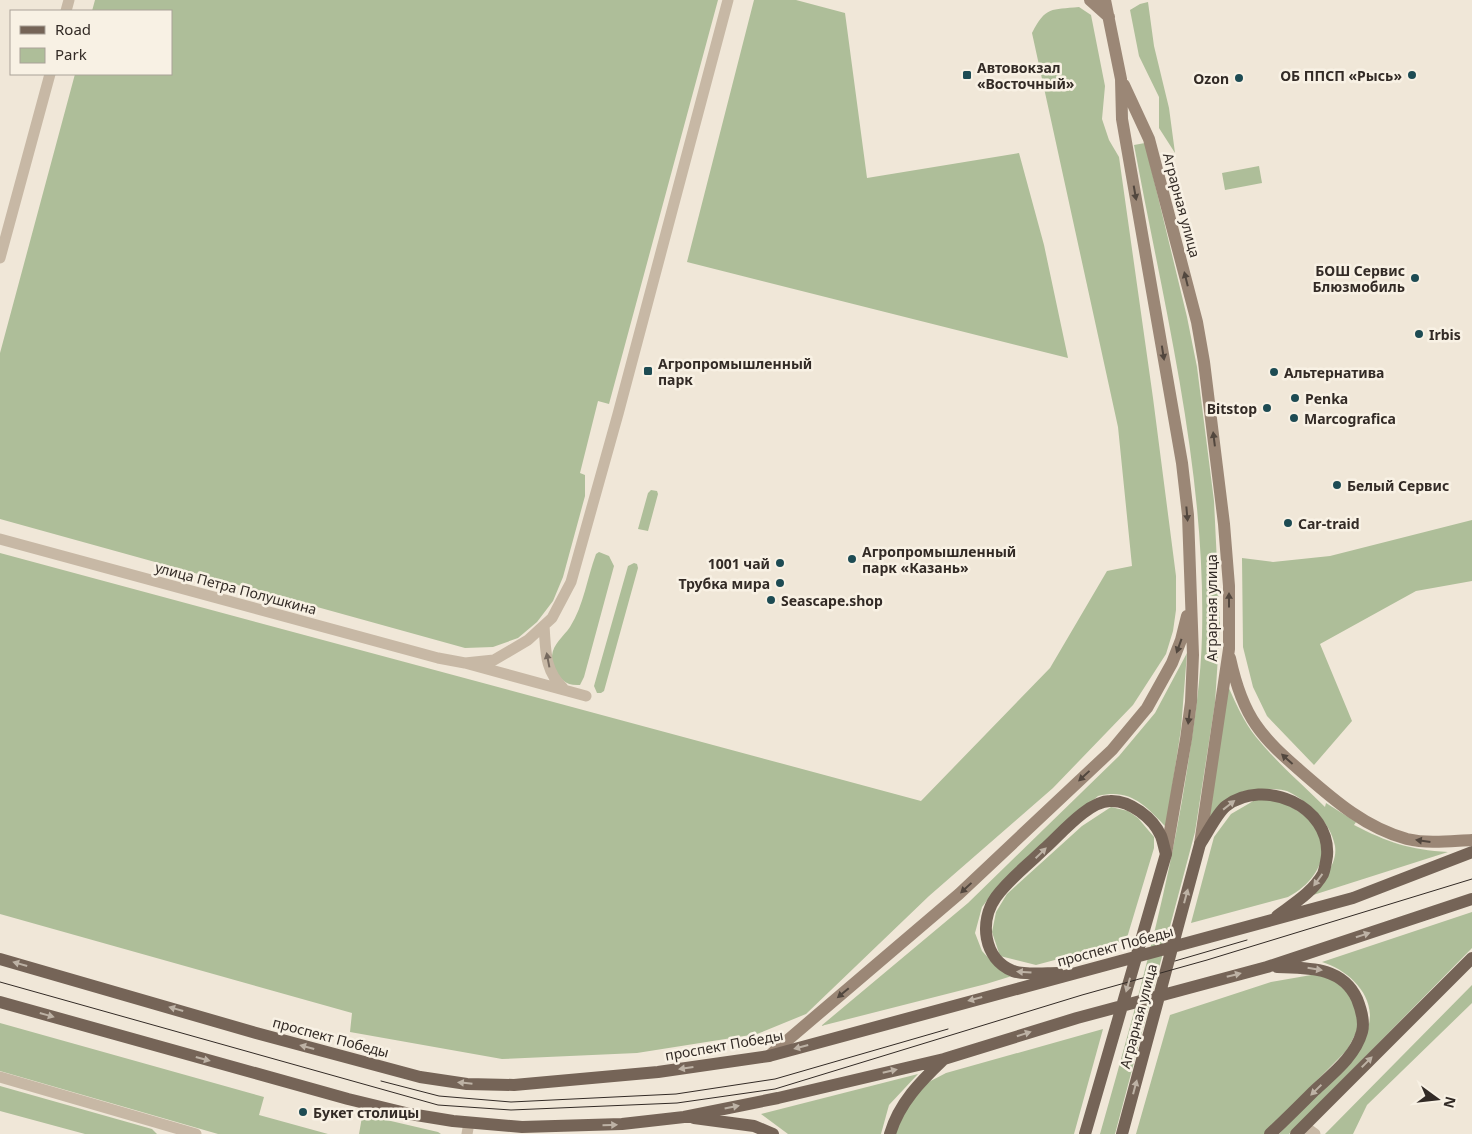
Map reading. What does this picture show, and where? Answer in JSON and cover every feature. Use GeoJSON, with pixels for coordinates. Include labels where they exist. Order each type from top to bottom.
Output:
{"type":"FeatureCollection","features":[{"type":"Feature","properties":{"kind":"main road"},"geometry":{"type":"LineString","coordinates":[[1200,844],[1225,807],[1239,798],[1271,794],[1288,799],[1306,809],[1320,825],[1328,846],[1323,874],[1308,892],[1269,922]]}},
{"type":"Feature","properties":{"kind":"main road"},"geometry":{"type":"LineString","coordinates":[[1073,973],[1014,971],[996,960],[988,947],[986,933],[986,921],[995,899],[1003,889],[1078,818],[1101,802],[1109,800],[1121,802],[1132,806],[1144,815],[1161,835],[1166,854]]}},
{"type":"Feature","properties":{"kind":"main road","name":"Аграрная улица"},"geometry":{"type":"LineString","coordinates":[[1122,1134],[1200,844]]}},
{"type":"Feature","properties":{"kind":"main road","name":"проспект Победы"},"geometry":{"type":"LineString","coordinates":[[0,959],[420,1077],[467,1084],[514,1085],[658,1072],[769,1056],[1352,898],[1472,852]]}},
{"type":"Feature","properties":{"kind":"main road","name":"Аграрная улица"},"geometry":{"type":"LineString","coordinates":[[1085,1134],[1166,854]]}},
{"type":"Feature","properties":{"kind":"main road"},"geometry":{"type":"LineString","coordinates":[[0,1002],[348,1099],[468,1128],[622,1124],[684,1117],[778,1098],[944,1059],[1077,1018],[1267,967],[1472,899]]}},
{"type":"Feature","properties":{"kind":"main road"},"geometry":{"type":"LineString","coordinates":[[1300,1130],[1472,958]]}},
{"type":"Feature","properties":{"kind":"main road"},"geometry":{"type":"LineString","coordinates":[[1267,967],[1316,968],[1330,972],[1341,979],[1353,992],[1362,1011],[1362,1032],[1351,1055],[1270,1134]]}},
{"type":"Feature","properties":{"kind":"main road"},"geometry":{"type":"LineString","coordinates":[[890,1134],[900,1110],[919,1083],[944,1059]]}},
{"type":"Feature","properties":{"kind":"main road"},"geometry":{"type":"LineString","coordinates":[[684,1117],[754,1126],[773,1134]]}},
{"type":"Feature","properties":{"kind":"street"},"geometry":{"type":"LineString","coordinates":[[465,663],[494,660],[528,640],[552,618],[571,582],[585,536],[728,0]]}},
{"type":"Feature","properties":{"kind":"street"},"geometry":{"type":"LineString","coordinates":[[1090,0],[1109,17]]}},
{"type":"Feature","properties":{"kind":"street","name":"Аграрная улица"},"geometry":{"type":"LineString","coordinates":[[1106,0],[1121,79],[1122,119],[1126,145],[1182,464],[1188,515],[1193,654],[1191,702],[1166,854]]}},
{"type":"Feature","properties":{"kind":"street"},"geometry":{"type":"LineString","coordinates":[[0,258],[50,75]]}},
{"type":"Feature","properties":{"kind":"street","name":"Аграрная улица"},"geometry":{"type":"LineString","coordinates":[[1121,79],[1149,139],[1194,312],[1204,362],[1224,524],[1229,586],[1229,649],[1200,844]]}},
{"type":"Feature","properties":{"kind":"street","name":"Аграрная улица"},"geometry":{"type":"LineString","coordinates":[[1126,145],[1126,137],[1133,134],[1149,139]]}},
{"type":"Feature","properties":{"kind":"street","name":"улица Петра Полушкина"},"geometry":{"type":"LineString","coordinates":[[0,539],[438,658],[465,663]]}},
{"type":"Feature","properties":{"kind":"street"},"geometry":{"type":"LineString","coordinates":[[769,1056],[959,894],[1112,750],[1147,708],[1172,663],[1181,640],[1192,599]]}},
{"type":"Feature","properties":{"kind":"street"},"geometry":{"type":"LineString","coordinates":[[544,626],[547,663],[554,680],[565,690]]}},
{"type":"Feature","properties":{"kind":"street"},"geometry":{"type":"LineString","coordinates":[[1229,649],[1233,673],[1241,697],[1256,726],[1281,754],[1337,803],[1383,831],[1408,839],[1432,842],[1472,840]]}},
{"type":"Feature","properties":{"kind":"street"},"geometry":{"type":"LineString","coordinates":[[465,663],[586,696]]}},
{"type":"Feature","properties":{"kind":"street"},"geometry":{"type":"LineString","coordinates":[[0,1077],[196,1134]]}},
{"type":"Feature","properties":{"kind":"street"},"geometry":{"type":"LineString","coordinates":[[1300,1130],[1315,1134]]}},
{"type":"Feature","properties":{"kind":"green space"},"geometry":{"type":"Polygon","coordinates":[[[95,0],[718,0],[609,404],[598,401],[580,473],[585,475],[585,496],[563,577],[553,601],[537,622],[518,638],[493,647],[465,648],[0,519],[0,353],[75,75],[172,75],[172,10],[92,10],[95,0]]]}},
{"type":"Feature","properties":{"kind":"green space"},"geometry":{"type":"Polygon","coordinates":[[[754,0],[796,0],[845,13],[867,178],[1019,153],[1044,245],[1068,358],[687,262],[754,0]]]}},
{"type":"Feature","properties":{"kind":"green space"},"geometry":{"type":"Polygon","coordinates":[[[1148,2],[1154,46],[1169,108],[1175,153],[1159,128],[1159,97],[1139,56],[1130,10],[1148,2]]]}},
{"type":"Feature","properties":{"kind":"green space"},"geometry":{"type":"Polygon","coordinates":[[[1079,7],[1091,15],[1105,86],[1102,119],[1109,140],[1119,157],[1176,576],[1176,610],[1173,631],[1166,654],[1133,705],[1053,788],[929,896],[806,1014],[757,1034],[637,1053],[502,1059],[350,1032],[352,1013],[0,914],[0,553],[921,801],[1050,668],[1107,571],[1132,566],[1118,427],[1032,33],[1041,18],[1050,11],[1079,7]]]}},
{"type":"Feature","properties":{"kind":"green space"},"geometry":{"type":"Polygon","coordinates":[[[1145,143],[1187,317],[1197,367],[1214,501],[1220,625],[1215,703],[1195,832],[1115,1134],[1100,1134],[1137,999],[1170,862],[1192,736],[1199,686],[1202,635],[1197,511],[1190,450],[1170,327],[1134,145],[1145,143]]]}},
{"type":"Feature","properties":{"kind":"green space"},"geometry":{"type":"Polygon","coordinates":[[[1259,166],[1262,183],[1225,190],[1222,173],[1259,166]]]}},
{"type":"Feature","properties":{"kind":"green space"},"geometry":{"type":"Polygon","coordinates":[[[651,490],[657,491],[658,494],[648,531],[638,529],[648,493],[651,490]]]}},
{"type":"Feature","properties":{"kind":"green space"},"geometry":{"type":"Polygon","coordinates":[[[1472,520],[1472,581],[1416,591],[1320,644],[1352,721],[1314,765],[1267,716],[1253,687],[1243,647],[1242,558],[1273,562],[1330,556],[1472,520]]]}},
{"type":"Feature","properties":{"kind":"green space"},"geometry":{"type":"Polygon","coordinates":[[[599,552],[609,556],[614,566],[584,677],[580,685],[571,684],[561,679],[556,672],[552,660],[553,652],[556,644],[575,619],[596,554],[599,552]]]}},
{"type":"Feature","properties":{"kind":"green space"},"geometry":{"type":"Polygon","coordinates":[[[634,563],[637,564],[638,568],[604,691],[597,693],[594,686],[628,566],[634,563]]]}},
{"type":"Feature","properties":{"kind":"green space"},"geometry":{"type":"Polygon","coordinates":[[[1187,653],[1181,729],[1166,827],[1144,805],[1128,796],[1109,794],[1098,796],[999,885],[982,907],[975,933],[982,951],[994,964],[1012,976],[821,1026],[968,903],[1119,756],[1155,713],[1187,653]]]}},
{"type":"Feature","properties":{"kind":"green space"},"geometry":{"type":"Polygon","coordinates":[[[1228,686],[1244,719],[1264,747],[1325,807],[1326,803],[1356,822],[1354,825],[1377,836],[1410,847],[1448,852],[1310,896],[1324,879],[1334,860],[1335,846],[1333,837],[1324,821],[1304,801],[1285,790],[1263,789],[1241,792],[1226,802],[1209,821],[1228,686]]]}},
{"type":"Feature","properties":{"kind":"green space"},"geometry":{"type":"Polygon","coordinates":[[[1255,800],[1279,801],[1287,804],[1309,820],[1318,831],[1322,843],[1322,855],[1318,867],[1301,889],[1288,897],[1191,923],[1214,837],[1231,814],[1255,800]]]}},
{"type":"Feature","properties":{"kind":"green space"},"geometry":{"type":"Polygon","coordinates":[[[1111,807],[1128,811],[1138,818],[1154,837],[1154,848],[1126,941],[1036,965],[1000,956],[992,932],[996,912],[1007,894],[1082,826],[1111,807]]]}},
{"type":"Feature","properties":{"kind":"green space"},"geometry":{"type":"Polygon","coordinates":[[[1472,912],[1472,948],[1289,1134],[1279,1134],[1367,1035],[1370,1015],[1365,997],[1354,981],[1347,975],[1322,962],[1472,912]]]}},
{"type":"Feature","properties":{"kind":"green space"},"geometry":{"type":"Polygon","coordinates":[[[1317,974],[1332,979],[1346,991],[1356,1008],[1358,1029],[1347,1050],[1264,1134],[1136,1134],[1170,1015],[1271,982],[1317,974]]]}},
{"type":"Feature","properties":{"kind":"green space"},"geometry":{"type":"Polygon","coordinates":[[[1472,985],[1472,1003],[1367,1105],[1353,1134],[1325,1134],[1472,985]]]}},
{"type":"Feature","properties":{"kind":"green space"},"geometry":{"type":"Polygon","coordinates":[[[0,1023],[264,1097],[259,1115],[328,1134],[218,1134],[0,1071],[0,1023]]]}},
{"type":"Feature","properties":{"kind":"green space"},"geometry":{"type":"Polygon","coordinates":[[[1103,1029],[1074,1134],[895,1134],[903,1110],[921,1086],[946,1073],[1103,1029]]]}},
{"type":"Feature","properties":{"kind":"green space"},"geometry":{"type":"Polygon","coordinates":[[[918,1074],[889,1105],[881,1134],[788,1134],[761,1114],[918,1074]]]}},
{"type":"Feature","properties":{"kind":"green space"},"geometry":{"type":"Polygon","coordinates":[[[0,1086],[152,1129],[157,1134],[85,1134],[0,1111],[0,1086]]]}},
{"type":"Feature","properties":{"kind":"green space"},"geometry":{"type":"Polygon","coordinates":[[[362,1117],[378,1118],[441,1134],[359,1134],[362,1117]]]}},
{"type":"Feature","properties":{"kind":"tram line"},"geometry":{"type":"LineString","coordinates":[[0,982],[438,1105],[511,1110],[677,1103],[775,1089],[1472,879]]}},
{"type":"Feature","properties":{"kind":"tram line"},"geometry":{"type":"LineString","coordinates":[[1175,961],[1247,940]]}},
{"type":"Feature","properties":{"kind":"tram line"},"geometry":{"type":"LineString","coordinates":[[381,1081],[439,1096],[511,1102],[676,1094],[775,1079],[948,1029]]}},
{"type":"Feature","properties":{"kind":"place","name":"Автовокзал «Восточный»"},"geometry":{"type":"Point","coordinates":[967,75]}},
{"type":"Feature","properties":{"kind":"place","name":"ОБ ППСП «Рысь»"},"geometry":{"type":"Point","coordinates":[1412,75]}},
{"type":"Feature","properties":{"kind":"place","name":"Ozon"},"geometry":{"type":"Point","coordinates":[1239,78]}},
{"type":"Feature","properties":{"kind":"place","name":"БОШ Сервис Блюзмобиль"},"geometry":{"type":"Point","coordinates":[1415,278]}},
{"type":"Feature","properties":{"kind":"place","name":"Irbis"},"geometry":{"type":"Point","coordinates":[1419,334]}},
{"type":"Feature","properties":{"kind":"place","name":"Агропромышленный парк"},"geometry":{"type":"Point","coordinates":[648,371]}},
{"type":"Feature","properties":{"kind":"place","name":"Альтернатива"},"geometry":{"type":"Point","coordinates":[1274,372]}},
{"type":"Feature","properties":{"kind":"place","name":"Penka"},"geometry":{"type":"Point","coordinates":[1295,398]}},
{"type":"Feature","properties":{"kind":"place","name":"Bitstop"},"geometry":{"type":"Point","coordinates":[1267,408]}},
{"type":"Feature","properties":{"kind":"place","name":"Marcografica"},"geometry":{"type":"Point","coordinates":[1294,418]}},
{"type":"Feature","properties":{"kind":"place","name":"Белый Сервис"},"geometry":{"type":"Point","coordinates":[1337,485]}},
{"type":"Feature","properties":{"kind":"place","name":"Car-traid"},"geometry":{"type":"Point","coordinates":[1288,523]}},
{"type":"Feature","properties":{"kind":"place","name":"Агропромышленный парк «Казань»"},"geometry":{"type":"Point","coordinates":[852,559]}},
{"type":"Feature","properties":{"kind":"place","name":"1001 чай"},"geometry":{"type":"Point","coordinates":[780,563]}},
{"type":"Feature","properties":{"kind":"place","name":"Трубка мира"},"geometry":{"type":"Point","coordinates":[780,583]}},
{"type":"Feature","properties":{"kind":"place","name":"Seascape.shop"},"geometry":{"type":"Point","coordinates":[771,600]}},
{"type":"Feature","properties":{"kind":"place","name":"Букет столицы"},"geometry":{"type":"Point","coordinates":[303,1112]}}]}
